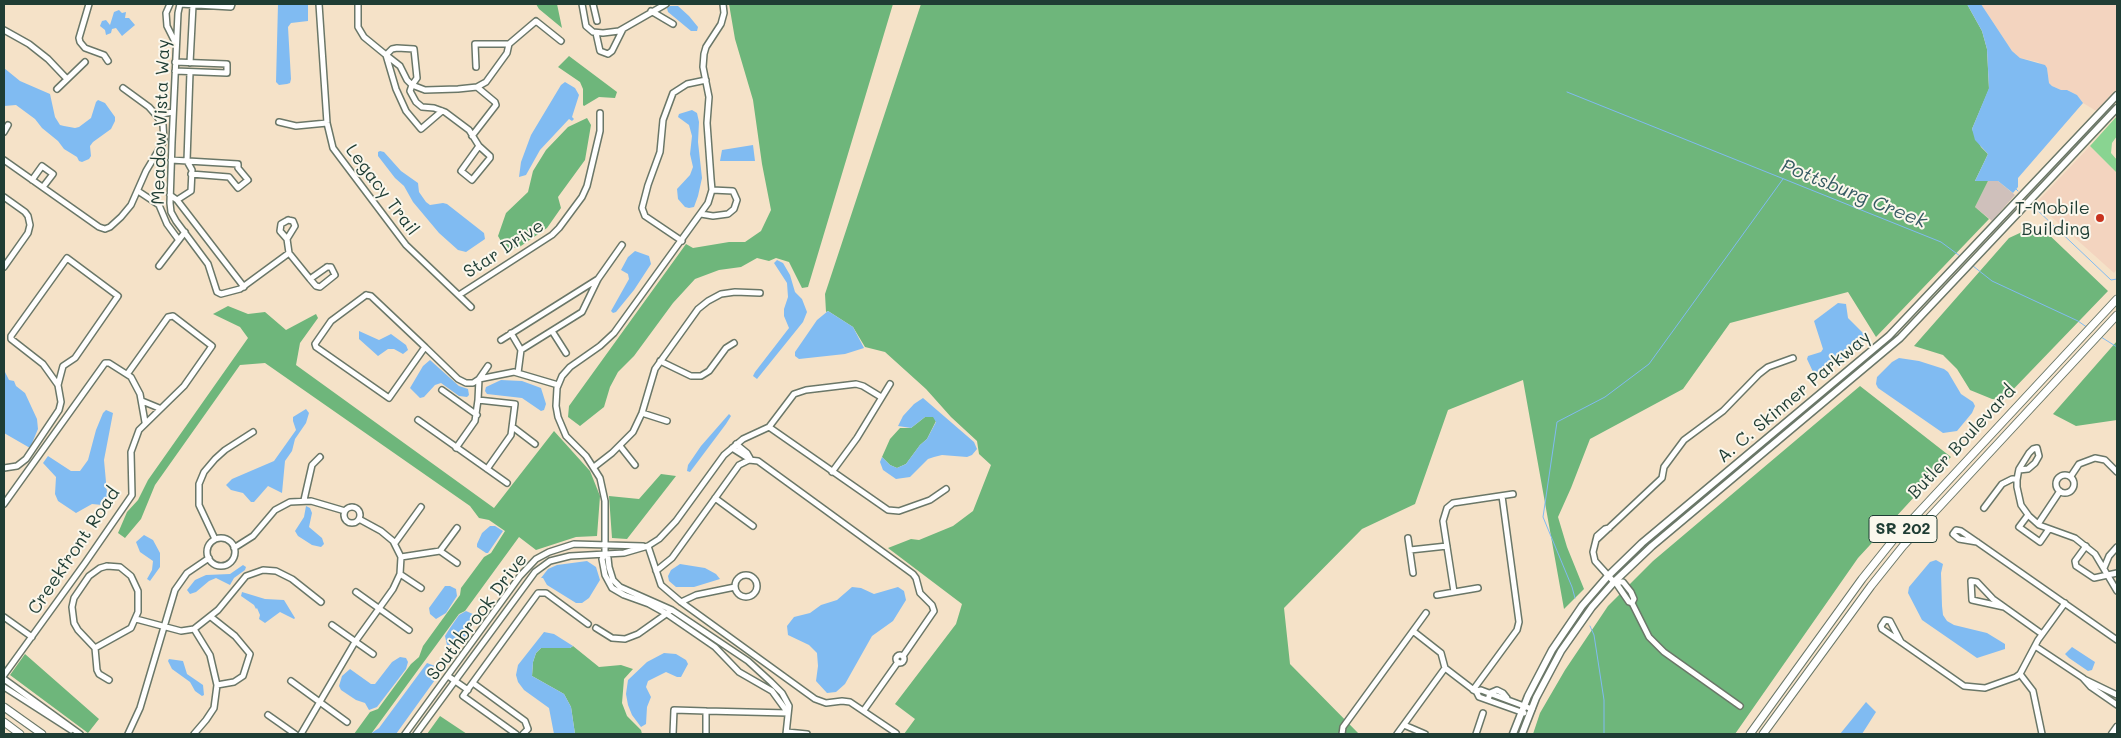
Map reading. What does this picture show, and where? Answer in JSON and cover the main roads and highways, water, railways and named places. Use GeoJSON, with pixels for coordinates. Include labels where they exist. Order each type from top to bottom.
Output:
{"type":"FeatureCollection","features":[{"type":"Feature","properties":{"kind":"highway","name":"Butler Boulevard"},"geometry":{"type":"LineString","coordinates":[[1750,734],[1862,579],[1899,532],[2117,299]]}},
{"type":"Feature","properties":{"kind":"highway","name":"Butler Boulevard"},"geometry":{"type":"LineString","coordinates":[[1764,734],[1871,586],[1903,546],[2115,317]]}},
{"type":"Feature","properties":{"kind":"highway"},"geometry":{"type":"LineString","coordinates":[[4,707],[42,734]]}},
{"type":"Feature","properties":{"kind":"highway"},"geometry":{"type":"LineString","coordinates":[[4,722],[20,734]]}},
{"type":"Feature","properties":{"kind":"main road","name":"A. C. Skinner Parkway"},"geometry":{"type":"LineString","coordinates":[[1513,734],[1522,708],[1536,679],[1562,634],[1608,576],[1642,543],[1877,347],[1946,278],[2117,95]]}},
{"type":"Feature","properties":{"kind":"main road","name":"A. C. Skinner Parkway"},"geometry":{"type":"LineString","coordinates":[[1522,734],[1530,712],[1561,652],[1592,608],[1615,582],[1652,546],[1874,361],[1912,326],[2117,108]]}},
{"type":"Feature","properties":{"kind":"main road"},"geometry":{"type":"LineString","coordinates":[[2112,734],[2117,727]]}},
{"type":"Feature","properties":{"kind":"water"},"geometry":{"type":"Polygon","coordinates":[[[278,4],[308,4],[308,21],[291,23],[288,27],[291,79],[290,83],[279,85],[276,82],[278,4]]]}},
{"type":"Feature","properties":{"kind":"water"},"geometry":{"type":"Polygon","coordinates":[[[1967,4],[1981,4],[2012,51],[2020,58],[2045,65],[2049,83],[2052,86],[2077,95],[2083,103],[2018,178],[2018,187],[2013,193],[1998,181],[1975,181],[1988,154],[1975,140],[1972,129],[1989,88],[1987,49],[1982,31],[1967,4]]]}},
{"type":"Feature","properties":{"kind":"water"},"geometry":{"type":"Polygon","coordinates":[[[678,6],[689,16],[698,27],[697,31],[691,31],[668,12],[667,8],[678,6]]]}},
{"type":"Feature","properties":{"kind":"water"},"geometry":{"type":"Polygon","coordinates":[[[119,10],[122,13],[126,12],[125,18],[129,18],[135,25],[122,36],[116,28],[106,35],[105,30],[100,26],[102,21],[106,20],[110,25],[114,12],[119,10]]]}},
{"type":"Feature","properties":{"kind":"water"},"geometry":{"type":"Polygon","coordinates":[[[4,68],[20,81],[50,94],[55,117],[60,125],[79,127],[91,118],[98,100],[105,103],[115,117],[115,121],[111,129],[90,146],[91,156],[89,159],[82,162],[79,161],[77,157],[64,149],[58,141],[42,128],[35,119],[16,105],[4,106],[4,68]]]}},
{"type":"Feature","properties":{"kind":"water"},"geometry":{"type":"Polygon","coordinates":[[[565,82],[575,88],[579,95],[572,117],[574,119],[572,121],[569,119],[540,150],[526,175],[519,177],[521,162],[531,135],[561,85],[565,82]]]}},
{"type":"Feature","properties":{"kind":"water"},"geometry":{"type":"Polygon","coordinates":[[[692,110],[697,113],[699,122],[698,142],[702,178],[694,207],[689,208],[685,207],[678,199],[677,189],[690,175],[693,167],[690,154],[692,136],[689,125],[678,117],[679,114],[692,110]]]}},
{"type":"Feature","properties":{"kind":"water"},"geometry":{"type":"Polygon","coordinates":[[[753,145],[755,161],[720,161],[722,150],[753,145]]]}},
{"type":"Feature","properties":{"kind":"water"},"geometry":{"type":"Polygon","coordinates":[[[380,151],[384,152],[401,171],[418,183],[419,192],[426,202],[430,205],[447,204],[484,233],[485,239],[466,252],[458,250],[439,233],[413,202],[404,186],[395,178],[378,156],[380,151]]]}},
{"type":"Feature","properties":{"kind":"water"},"geometry":{"type":"Polygon","coordinates":[[[635,251],[649,256],[651,264],[634,290],[616,312],[613,313],[611,311],[629,279],[628,274],[621,270],[628,257],[635,251]]]}},
{"type":"Feature","properties":{"kind":"water"},"geometry":{"type":"Polygon","coordinates":[[[777,260],[783,263],[790,275],[795,292],[802,299],[807,312],[803,322],[757,379],[753,376],[755,372],[789,328],[784,316],[788,297],[787,283],[774,263],[777,260]]]}},
{"type":"Feature","properties":{"kind":"water"},"geometry":{"type":"Polygon","coordinates":[[[1838,303],[1846,304],[1848,318],[1864,334],[1865,338],[1864,341],[1823,374],[1817,376],[1814,374],[1807,359],[1808,356],[1821,352],[1823,349],[1814,321],[1838,303]]]}},
{"type":"Feature","properties":{"kind":"water"},"geometry":{"type":"Polygon","coordinates":[[[828,311],[853,327],[864,348],[845,354],[799,359],[795,356],[795,352],[817,320],[828,311]]]}},
{"type":"Feature","properties":{"kind":"water"},"geometry":{"type":"Polygon","coordinates":[[[359,331],[379,340],[391,334],[406,345],[408,350],[403,354],[394,349],[388,349],[378,356],[359,339],[359,331]]]}},
{"type":"Feature","properties":{"kind":"water"},"geometry":{"type":"Polygon","coordinates":[[[1899,358],[1919,361],[1944,369],[1948,372],[1961,394],[1973,402],[1975,406],[1972,413],[1957,431],[1943,433],[1878,388],[1876,384],[1877,377],[1892,362],[1899,358]]]}},
{"type":"Feature","properties":{"kind":"water"},"geometry":{"type":"Polygon","coordinates":[[[430,360],[459,386],[468,389],[469,395],[467,397],[459,396],[441,383],[435,385],[424,397],[420,398],[410,388],[423,366],[430,360]]]}},
{"type":"Feature","properties":{"kind":"water"},"geometry":{"type":"Polygon","coordinates":[[[4,370],[9,380],[14,381],[16,386],[25,393],[37,419],[38,429],[30,448],[4,433],[4,370]]]}},
{"type":"Feature","properties":{"kind":"water"},"geometry":{"type":"Polygon","coordinates":[[[501,380],[522,381],[541,388],[546,404],[544,410],[541,411],[522,398],[487,394],[485,391],[486,387],[501,380]]]}},
{"type":"Feature","properties":{"kind":"water"},"geometry":{"type":"Polygon","coordinates":[[[923,398],[974,442],[977,449],[972,455],[967,457],[942,455],[928,459],[910,477],[896,479],[883,470],[880,462],[882,457],[890,465],[897,468],[906,464],[920,445],[927,439],[936,422],[933,417],[925,417],[911,428],[898,426],[903,416],[914,404],[923,398]]]}},
{"type":"Feature","properties":{"kind":"water"},"geometry":{"type":"Polygon","coordinates":[[[306,409],[309,413],[306,423],[295,439],[292,451],[285,461],[282,493],[268,486],[254,502],[251,502],[243,493],[231,490],[226,485],[232,479],[274,461],[296,430],[293,417],[306,409]]]}},
{"type":"Feature","properties":{"kind":"water"},"geometry":{"type":"Polygon","coordinates":[[[106,410],[113,413],[104,460],[107,493],[109,496],[102,505],[92,504],[76,513],[58,501],[55,494],[56,477],[43,463],[48,456],[71,471],[80,471],[88,460],[96,430],[106,410]]]}},
{"type":"Feature","properties":{"kind":"water"},"geometry":{"type":"Polygon","coordinates":[[[729,414],[731,416],[726,424],[690,472],[687,471],[688,465],[701,446],[729,414]]]}},
{"type":"Feature","properties":{"kind":"water"},"geometry":{"type":"Polygon","coordinates":[[[306,506],[310,508],[312,513],[309,527],[322,538],[324,544],[321,547],[312,545],[298,536],[295,531],[304,517],[306,506]]]}},
{"type":"Feature","properties":{"kind":"water"},"geometry":{"type":"Polygon","coordinates":[[[490,526],[495,526],[503,531],[488,553],[486,553],[477,547],[477,544],[482,533],[490,526]]]}},
{"type":"Feature","properties":{"kind":"water"},"geometry":{"type":"Polygon","coordinates":[[[144,535],[153,540],[160,553],[160,567],[150,581],[147,579],[152,570],[153,561],[140,552],[136,542],[144,535]]]}},
{"type":"Feature","properties":{"kind":"water"},"geometry":{"type":"Polygon","coordinates":[[[1936,560],[1943,564],[1941,573],[1942,606],[1943,615],[1947,621],[1954,625],[1987,633],[2005,644],[2005,649],[1977,658],[1922,620],[1908,593],[1909,587],[1930,562],[1936,560]]]}},
{"type":"Feature","properties":{"kind":"water"},"geometry":{"type":"Polygon","coordinates":[[[587,561],[596,567],[600,580],[589,598],[582,603],[576,603],[547,585],[543,578],[541,578],[548,569],[557,565],[587,561]]]}},
{"type":"Feature","properties":{"kind":"water"},"geometry":{"type":"Polygon","coordinates":[[[680,564],[705,568],[716,574],[720,579],[694,587],[676,587],[669,581],[668,576],[671,570],[680,564]]]}},
{"type":"Feature","properties":{"kind":"water"},"geometry":{"type":"Polygon","coordinates":[[[243,565],[246,567],[245,570],[234,578],[230,585],[216,578],[209,581],[196,592],[190,594],[187,590],[195,580],[206,575],[230,574],[243,565]]]}},
{"type":"Feature","properties":{"kind":"water"},"geometry":{"type":"Polygon","coordinates":[[[445,586],[456,589],[457,596],[446,613],[436,619],[430,614],[429,608],[445,586]]]}},
{"type":"Feature","properties":{"kind":"water"},"geometry":{"type":"Polygon","coordinates":[[[852,587],[861,588],[874,594],[898,587],[904,591],[906,600],[893,621],[872,636],[845,684],[836,692],[827,693],[816,681],[817,653],[809,645],[788,635],[787,626],[794,617],[810,613],[821,605],[837,600],[852,587]]]}},
{"type":"Feature","properties":{"kind":"water"},"geometry":{"type":"Polygon","coordinates":[[[242,592],[265,599],[284,600],[295,618],[280,612],[265,623],[259,619],[260,615],[257,608],[241,596],[242,592]]]}},
{"type":"Feature","properties":{"kind":"water"},"geometry":{"type":"Polygon","coordinates":[[[466,611],[475,615],[475,623],[470,632],[458,643],[447,645],[445,636],[459,615],[466,611]]]}},
{"type":"Feature","properties":{"kind":"water"},"geometry":{"type":"Polygon","coordinates":[[[544,632],[554,634],[573,646],[570,648],[541,648],[536,653],[533,662],[532,676],[564,694],[571,707],[575,734],[554,734],[549,708],[524,690],[518,682],[516,675],[518,665],[544,632]]]}},
{"type":"Feature","properties":{"kind":"water"},"geometry":{"type":"Polygon","coordinates":[[[2072,647],[2095,662],[2092,670],[2088,671],[2065,654],[2072,647]]]}},
{"type":"Feature","properties":{"kind":"water"},"geometry":{"type":"Polygon","coordinates":[[[664,653],[676,654],[686,660],[688,664],[681,677],[666,672],[648,681],[646,687],[651,697],[647,707],[646,724],[641,727],[632,715],[628,705],[626,694],[628,680],[647,662],[664,653]]]}},
{"type":"Feature","properties":{"kind":"water"},"geometry":{"type":"Polygon","coordinates":[[[400,657],[406,658],[408,662],[406,669],[377,707],[369,710],[365,703],[356,700],[341,690],[339,686],[342,676],[350,669],[371,684],[375,684],[392,662],[400,657]]]}},
{"type":"Feature","properties":{"kind":"water"},"geometry":{"type":"Polygon","coordinates":[[[169,659],[183,661],[187,674],[203,685],[204,695],[202,696],[195,691],[190,682],[172,669],[168,661],[169,659]]]}},
{"type":"Feature","properties":{"kind":"water"},"geometry":{"type":"Polygon","coordinates":[[[427,663],[435,666],[440,673],[396,734],[370,734],[379,728],[427,663]]]}},
{"type":"Feature","properties":{"kind":"water"},"geometry":{"type":"Polygon","coordinates":[[[1866,702],[1876,712],[1862,734],[1840,734],[1866,702]]]}},
{"type":"Feature","properties":{"kind":"waterway","name":"Pottsburg Creek"},"geometry":{"type":"LineString","coordinates":[[1567,92],[1941,242],[1960,256]]}},
{"type":"Feature","properties":{"kind":"waterway"},"geometry":{"type":"LineString","coordinates":[[1575,598],[1543,517],[1557,422],[1605,397],[1649,364],[1783,179]]}},
{"type":"Feature","properties":{"kind":"waterway"},"geometry":{"type":"LineString","coordinates":[[2034,207],[2111,280],[2117,279]]}},
{"type":"Feature","properties":{"kind":"waterway","name":"Pottsburg Creek"},"geometry":{"type":"LineString","coordinates":[[1973,266],[1992,281],[2078,321],[2088,328]]}},
{"type":"Feature","properties":{"kind":"waterway","name":"Pottsburg Creek"},"geometry":{"type":"LineString","coordinates":[[2101,337],[2117,347]]}},
{"type":"Feature","properties":{"kind":"waterway"},"geometry":{"type":"LineString","coordinates":[[1590,626],[1594,635],[1604,700],[1604,734]]}},
{"type":"Feature","properties":{"kind":"place","name":"T-Mobile Building"},"geometry":{"type":"Point","coordinates":[2100,218]}}]}
